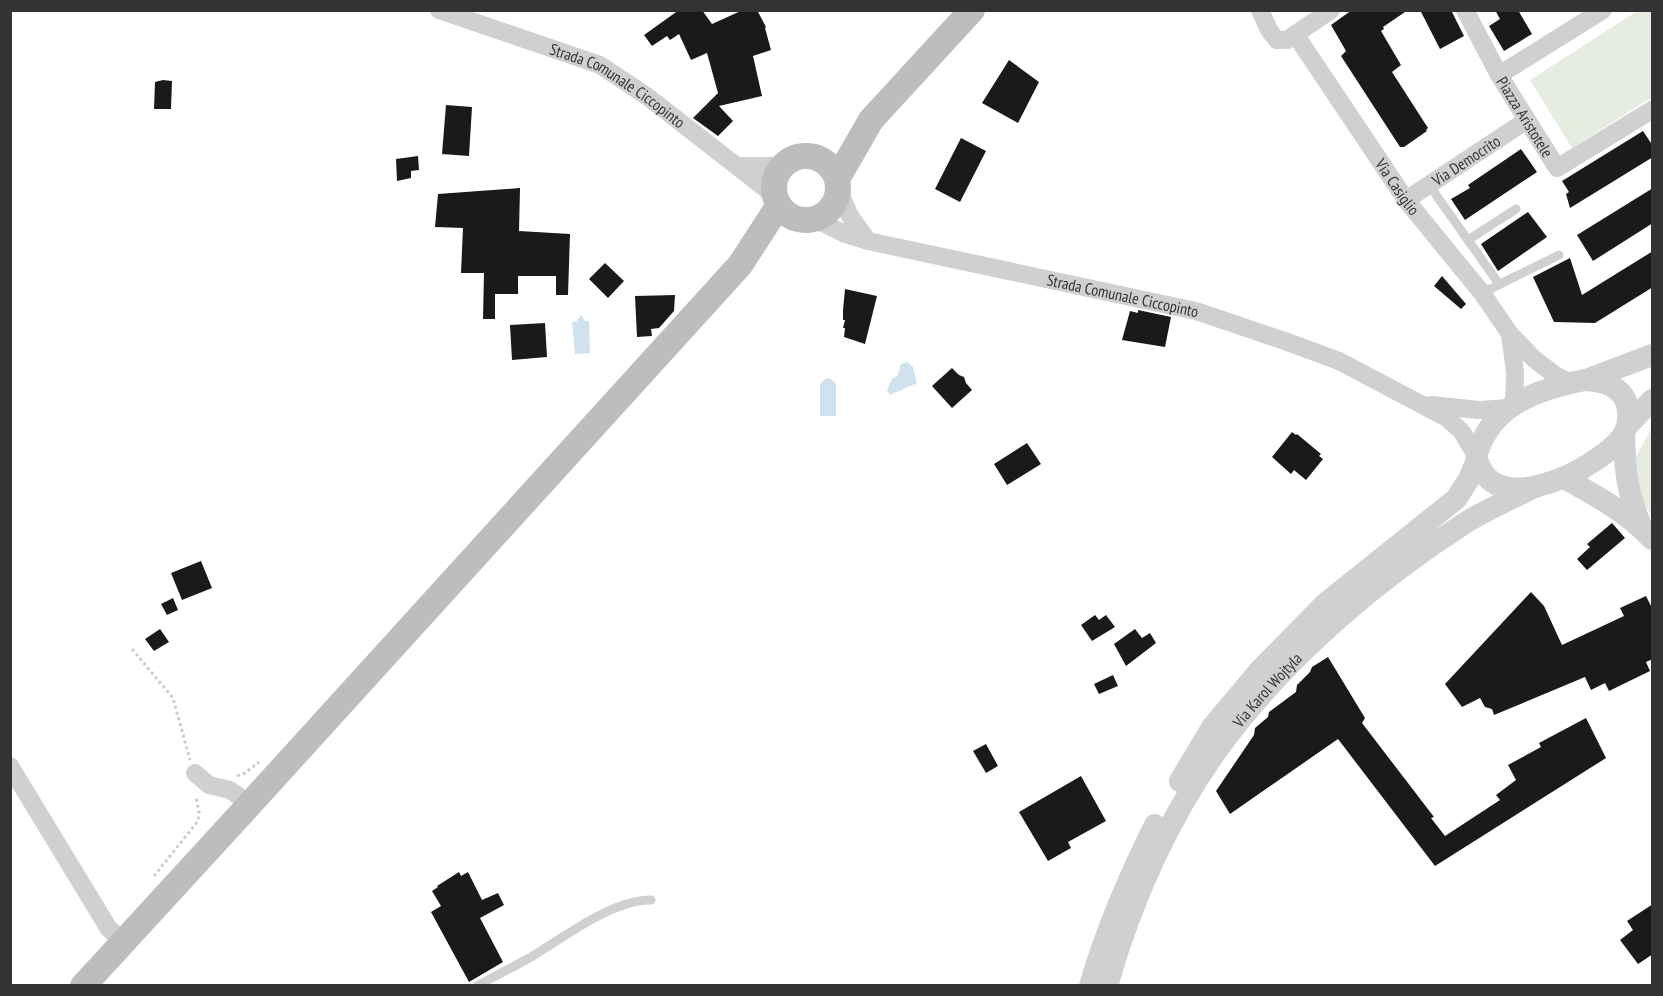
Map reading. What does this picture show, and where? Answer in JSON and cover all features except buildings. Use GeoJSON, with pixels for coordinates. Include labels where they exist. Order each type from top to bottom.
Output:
{"type":"FeatureCollection","features":[{"type":"Feature","properties":{"kind":"main road"},"geometry":{"type":"LineString","coordinates":[[814,157],[871,120],[972,10]]}},
{"type":"Feature","properties":{"kind":"main road"},"geometry":{"type":"LineString","coordinates":[[837,184],[871,120]]}},
{"type":"Feature","properties":{"kind":"main road"},"geometry":{"type":"LineString","coordinates":[[740,266],[832,208],[836,199],[837,184],[832,169],[814,157],[803,156],[793,159],[784,166],[777,174],[774,185],[777,200],[786,213],[795,218],[810,220]]}},
{"type":"Feature","properties":{"kind":"main road"},"geometry":{"type":"LineString","coordinates":[[82,986],[740,266],[777,200]]}},
{"type":"Feature","properties":{"kind":"street","name":"Strada Comunale Ciccopinto"},"geometry":{"type":"LineString","coordinates":[[439,10],[600,65],[648,97],[739,166],[777,200]]}},
{"type":"Feature","properties":{"kind":"street"},"geometry":{"type":"LineString","coordinates":[[1260,10],[1269,30],[1277,40],[1287,40],[1331,10]]}},
{"type":"Feature","properties":{"kind":"street"},"geometry":{"type":"LineString","coordinates":[[1465,10],[1499,75]]}},
{"type":"Feature","properties":{"kind":"street","name":"Piazza Aristotele"},"geometry":{"type":"LineString","coordinates":[[1603,10],[1499,75],[1557,168],[1650,117]]}},
{"type":"Feature","properties":{"kind":"street","name":"Via Casiglio"},"geometry":{"type":"LineString","coordinates":[[1295,34],[1406,200],[1482,293],[1510,334],[1534,359],[1556,375],[1578,382]]}},
{"type":"Feature","properties":{"kind":"street","name":"Via Democrito"},"geometry":{"type":"LineString","coordinates":[[1406,200],[1527,120]]}},
{"type":"Feature","properties":{"kind":"street"},"geometry":{"type":"LineString","coordinates":[[739,166],[784,166]]}},
{"type":"Feature","properties":{"kind":"street"},"geometry":{"type":"LineString","coordinates":[[837,184],[850,216],[868,241]]}},
{"type":"Feature","properties":{"kind":"street","name":"Strada Comunale Ciccopinto"},"geometry":{"type":"LineString","coordinates":[[810,220],[868,241],[1197,311],[1282,340],[1339,362],[1447,418],[1468,440],[1477,458]]}},
{"type":"Feature","properties":{"kind":"street","name":"Via Casiglio"},"geometry":{"type":"LineString","coordinates":[[1510,334],[1515,372],[1512,407]]}},
{"type":"Feature","properties":{"kind":"street"},"geometry":{"type":"LineString","coordinates":[[1512,407],[1534,394],[1578,382],[1653,355]]}},
{"type":"Feature","properties":{"kind":"street"},"geometry":{"type":"LineString","coordinates":[[1578,382],[1602,381],[1614,387],[1625,398],[1629,411],[1624,471],[1631,501],[1647,532]]}},
{"type":"Feature","properties":{"kind":"street"},"geometry":{"type":"LineString","coordinates":[[1477,458],[1481,470],[1497,485],[1516,489],[1564,478],[1600,457],[1653,400]]}},
{"type":"Feature","properties":{"kind":"street","name":"Strada Comunale Ciccopinto"},"geometry":{"type":"LineString","coordinates":[[1420,403],[1468,409],[1512,407]]}},
{"type":"Feature","properties":{"kind":"street","name":"Via Karol Wojtyla"},"geometry":{"type":"LineString","coordinates":[[1090,986],[1112,920],[1137,860],[1161,813],[1213,726],[1260,670],[1326,603],[1456,499],[1469,479],[1489,430],[1512,407]]}},
{"type":"Feature","properties":{"kind":"street"},"geometry":{"type":"LineString","coordinates":[[1564,478],[1599,497],[1647,532]]}},
{"type":"Feature","properties":{"kind":"street","name":"Via Karol Wojtyla"},"geometry":{"type":"LineString","coordinates":[[1107,986],[1124,934],[1170,828],[1197,781],[1251,706],[1306,647],[1387,579],[1465,523],[1537,486]]}},
{"type":"Feature","properties":{"kind":"street"},"geometry":{"type":"LineString","coordinates":[[10,766],[109,929],[123,940]]}},
{"type":"Feature","properties":{"kind":"street"},"geometry":{"type":"LineString","coordinates":[[195,772],[209,785],[230,790],[250,804]]}},
{"type":"Feature","properties":{"kind":"lane"},"geometry":{"type":"LineString","coordinates":[[1429,185],[1499,284]]}},
{"type":"Feature","properties":{"kind":"lane"},"geometry":{"type":"LineString","coordinates":[[1468,240],[1516,209]]}},
{"type":"Feature","properties":{"kind":"lane"},"geometry":{"type":"LineString","coordinates":[[1482,293],[1559,255]]}},
{"type":"Feature","properties":{"kind":"lane"},"geometry":{"type":"LineString","coordinates":[[477,986],[612,908],[635,900],[651,900]]}},
{"type":"Feature","properties":{"kind":"path"},"geometry":{"type":"LineString","coordinates":[[132,649],[173,698],[195,772],[191,780],[199,812],[198,821],[150,882]]}},
{"type":"Feature","properties":{"kind":"path"},"geometry":{"type":"LineString","coordinates":[[232,778],[245,773],[264,757]]}},
{"type":"Feature","properties":{"kind":"shaded area"},"geometry":{"type":"Polygon","coordinates":[[[1639,10],[1652,11],[1652,97],[1572,148],[1530,80],[1639,10]]]}},
{"type":"Feature","properties":{"kind":"shaded area"},"geometry":{"type":"Polygon","coordinates":[[[1652,427],[1652,515],[1638,494],[1636,457],[1652,427]]]}},
{"type":"Feature","properties":{"kind":"water"},"geometry":{"type":"Polygon","coordinates":[[[581,315],[585,321],[589,321],[590,353],[575,354],[572,322],[576,322],[581,315]]]}},
{"type":"Feature","properties":{"kind":"water"},"geometry":{"type":"Polygon","coordinates":[[[907,362],[913,367],[917,383],[890,395],[887,390],[892,379],[898,375],[901,364],[907,362]]]}},
{"type":"Feature","properties":{"kind":"water"},"geometry":{"type":"Polygon","coordinates":[[[830,378],[836,384],[836,416],[820,416],[820,384],[830,378]]]}}]}
